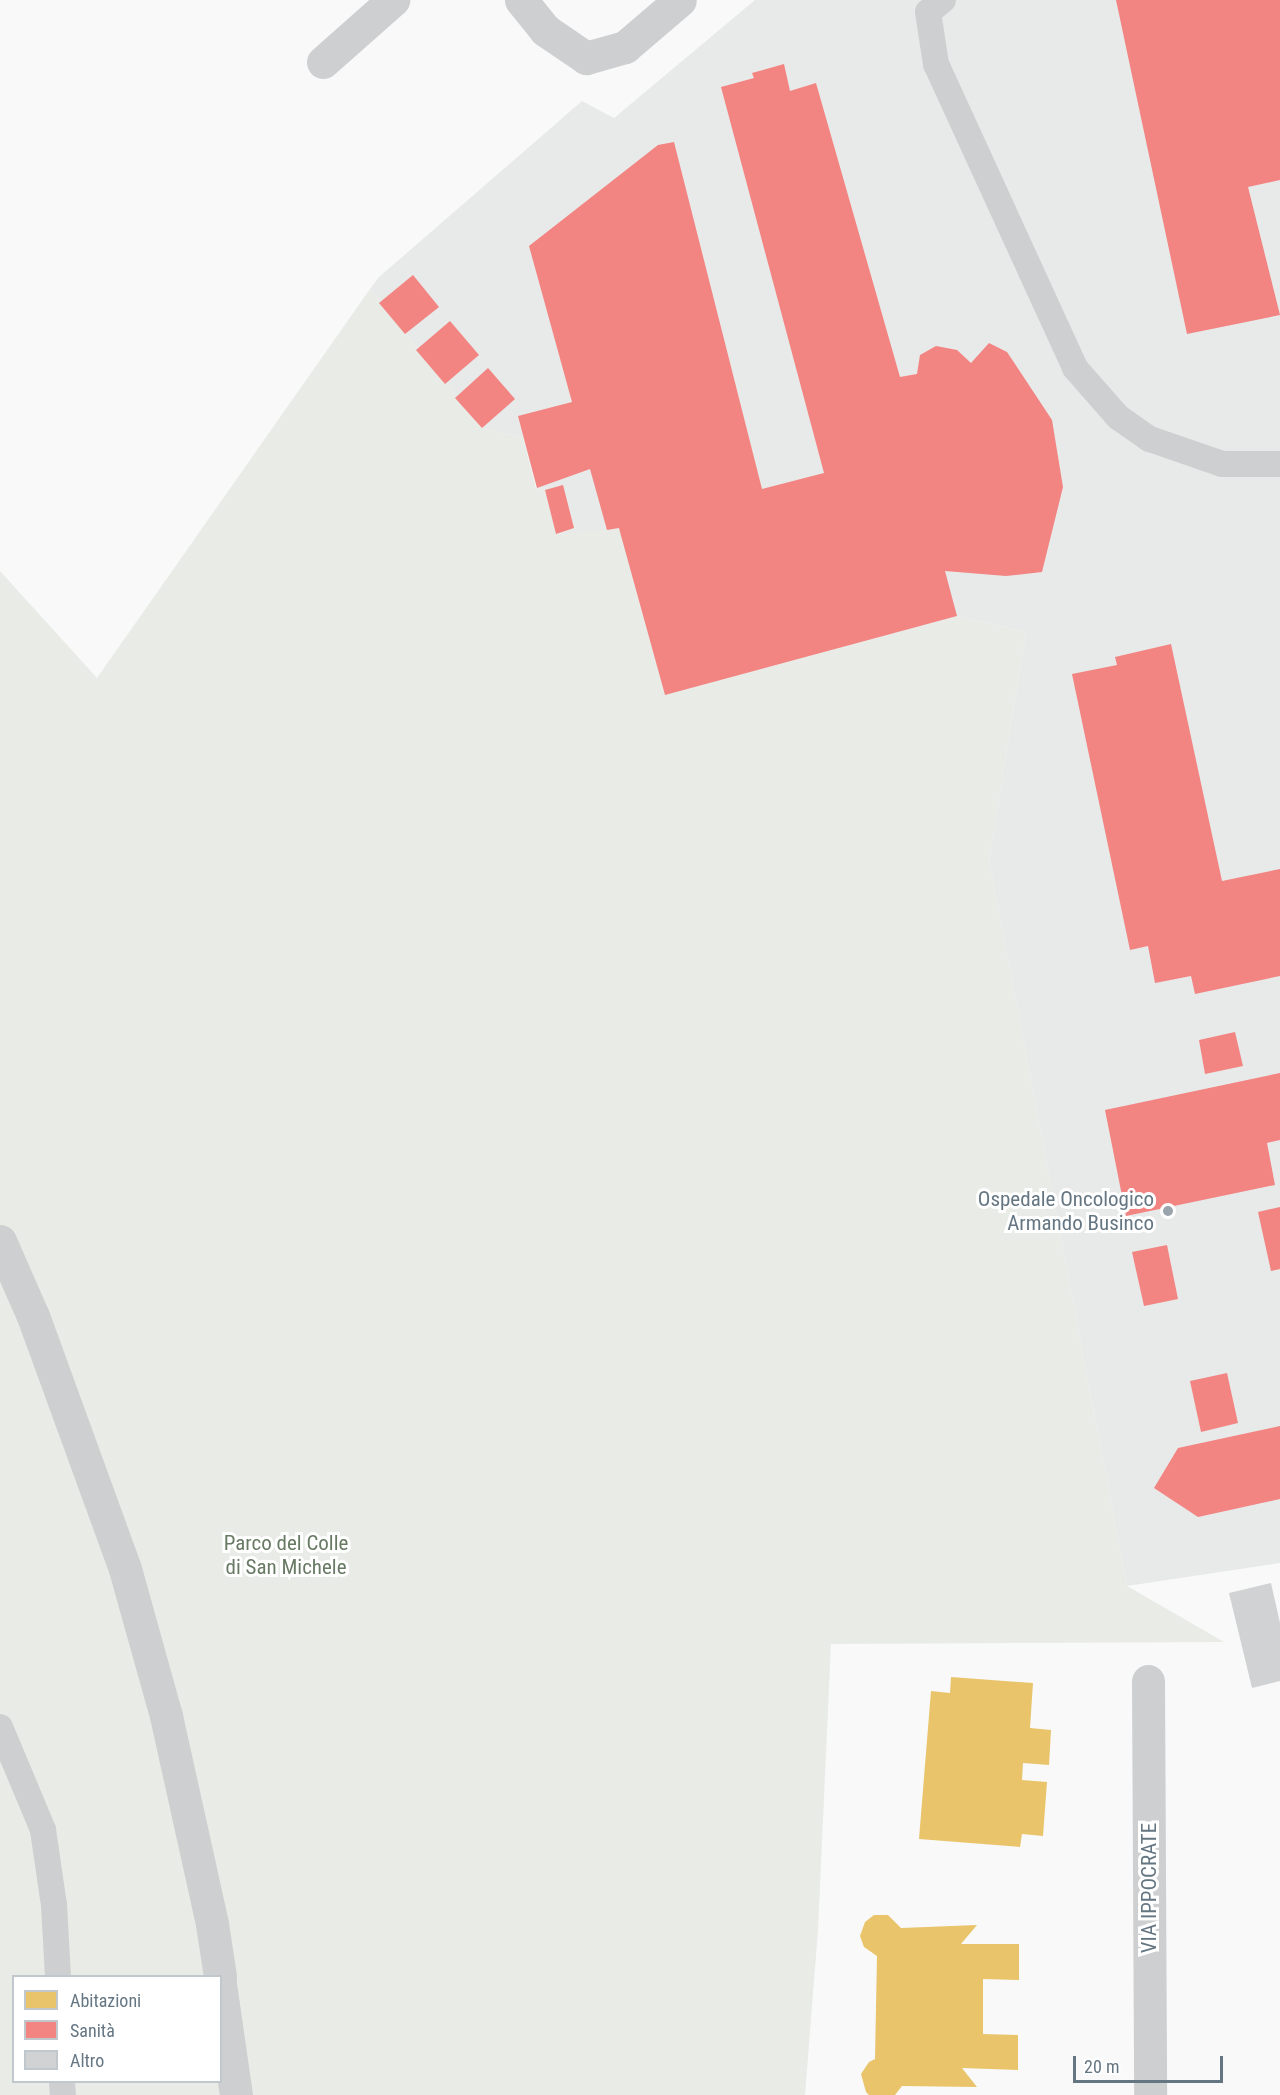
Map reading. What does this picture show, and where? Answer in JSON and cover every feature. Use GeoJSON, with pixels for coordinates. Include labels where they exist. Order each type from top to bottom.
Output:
{"type":"FeatureCollection","features":[{"type":"Feature","properties":{"kind":"street"},"geometry":{"type":"LineString","coordinates":[[323,62],[393,0]]}},
{"type":"Feature","properties":{"kind":"street"},"geometry":{"type":"LineString","coordinates":[[521,0],[545,30],[586,58],[625,48],[680,0]]}},
{"type":"Feature","properties":{"kind":"street"},"geometry":{"type":"LineString","coordinates":[[0,1241],[33,1316],[125,1569],[165,1716],[212,1924],[220,1975]]}},
{"type":"Feature","properties":{"kind":"street","name":"VIA IPPOCRATE"},"geometry":{"type":"LineString","coordinates":[[1148,1681],[1150,2095]]}},
{"type":"Feature","properties":{"kind":"street"},"geometry":{"type":"LineString","coordinates":[[222,1998],[236,2095]]}},
{"type":"Feature","properties":{"kind":"lane"},"geometry":{"type":"LineString","coordinates":[[943,0],[928,12],[936,64],[1075,368],[1119,417],[1150,439],[1222,464],[1280,464]]}},
{"type":"Feature","properties":{"kind":"lane"},"geometry":{"type":"LineString","coordinates":[[0,1727],[43,1830],[54,1905],[58,1975]]}},
{"type":"Feature","properties":{"kind":"shaded area"},"geometry":{"type":"Polygon","coordinates":[[[755,0],[1280,0],[1280,1563],[1127,1586],[989,860],[1026,632],[957,616],[665,695],[620,532],[607,530],[556,534],[545,490],[537,488],[523,438],[482,428],[370,289],[379,277],[582,101],[614,118],[755,0]]]}},
{"type":"Feature","properties":{"kind":"green space","name":"Parco del Colle di San Michele"},"geometry":{"type":"Polygon","coordinates":[[[370,289],[482,428],[523,438],[536,488],[545,490],[556,534],[619,528],[665,695],[957,616],[1026,632],[989,860],[1127,1586],[1224,1642],[831,1644],[818,1930],[805,2095],[0,2095],[0,571],[97,678],[370,289]]]}},
{"type":"Feature","properties":{"kind":"building: Abitazioni"},"geometry":{"type":"Polygon","coordinates":[[[951,1677],[1033,1683],[1030,1728],[1051,1730],[1049,1765],[1023,1763],[1022,1780],[1047,1782],[1043,1836],[1022,1834],[1020,1847],[919,1839],[931,1691],[950,1693],[951,1677]]]}},
{"type":"Feature","properties":{"kind":"building: Abitazioni"},"geometry":{"type":"Polygon","coordinates":[[[874,1915],[888,1915],[901,1928],[977,1925],[961,1944],[1019,1944],[1019,1980],[983,1979],[983,2034],[1018,2035],[1018,2070],[962,2068],[977,2087],[902,2086],[895,2095],[869,2095],[866,2092],[861,2074],[869,2062],[875,2059],[877,1956],[864,1947],[860,1936],[865,1922],[874,1915]]]}},
{"type":"Feature","properties":{"kind":"building: Sanità"},"geometry":{"type":"Polygon","coordinates":[[[1116,0],[1280,0],[1280,180],[1248,187],[1280,315],[1187,334],[1116,0]]]}},
{"type":"Feature","properties":{"kind":"building: Sanità"},"geometry":{"type":"Polygon","coordinates":[[[784,64],[790,91],[816,83],[900,377],[917,374],[920,355],[936,346],[957,350],[971,363],[989,343],[1007,352],[1052,420],[1063,487],[1042,572],[1006,576],[945,571],[957,616],[665,695],[619,528],[607,530],[590,469],[537,488],[518,416],[572,402],[529,246],[658,145],[674,142],[762,489],[824,473],[721,87],[754,78],[752,73],[784,64]]]}},
{"type":"Feature","properties":{"kind":"building: Sanità"},"geometry":{"type":"Polygon","coordinates":[[[413,275],[439,307],[405,334],[379,303],[413,275]]]}},
{"type":"Feature","properties":{"kind":"building: Sanità"},"geometry":{"type":"Polygon","coordinates":[[[450,321],[479,355],[445,384],[416,350],[450,321]]]}},
{"type":"Feature","properties":{"kind":"building: Sanità"},"geometry":{"type":"Polygon","coordinates":[[[488,368],[515,399],[482,428],[455,398],[488,368]]]}},
{"type":"Feature","properties":{"kind":"building: Sanità"},"geometry":{"type":"Polygon","coordinates":[[[563,485],[574,528],[556,534],[545,490],[563,485]]]}},
{"type":"Feature","properties":{"kind":"building: Sanità"},"geometry":{"type":"Polygon","coordinates":[[[1171,644],[1222,881],[1280,869],[1280,976],[1195,994],[1191,976],[1155,983],[1148,946],[1130,950],[1072,674],[1117,665],[1115,657],[1171,644]]]}},
{"type":"Feature","properties":{"kind":"building: Sanità"},"geometry":{"type":"Polygon","coordinates":[[[1235,1032],[1243,1066],[1205,1074],[1199,1040],[1235,1032]]]}},
{"type":"Feature","properties":{"kind":"building: Sanità","name":"Ospedale Oncologico Armando Businco"},"geometry":{"type":"Polygon","coordinates":[[[1280,1073],[1280,1140],[1267,1143],[1275,1185],[1126,1216],[1105,1110],[1280,1073]]]}},
{"type":"Feature","properties":{"kind":"building: Sanità"},"geometry":{"type":"Polygon","coordinates":[[[1280,1207],[1280,1269],[1271,1271],[1258,1212],[1280,1207]]]}},
{"type":"Feature","properties":{"kind":"building: Sanità"},"geometry":{"type":"Polygon","coordinates":[[[1167,1245],[1178,1299],[1144,1306],[1132,1252],[1167,1245]]]}},
{"type":"Feature","properties":{"kind":"building: Sanità"},"geometry":{"type":"Polygon","coordinates":[[[1227,1373],[1238,1423],[1201,1432],[1190,1381],[1227,1373]]]}},
{"type":"Feature","properties":{"kind":"building: Sanità"},"geometry":{"type":"Polygon","coordinates":[[[1280,1426],[1280,1499],[1198,1517],[1154,1488],[1178,1448],[1280,1426]]]}},
{"type":"Feature","properties":{"kind":"building: Altro"},"geometry":{"type":"Polygon","coordinates":[[[1271,1583],[1280,1623],[1280,1681],[1252,1688],[1229,1593],[1271,1583]]]}},
{"type":"Feature","properties":{"kind":"place","name":"Ospedale Oncologico Armando Businco"},"geometry":{"type":"Point","coordinates":[1168,1211]}}]}
